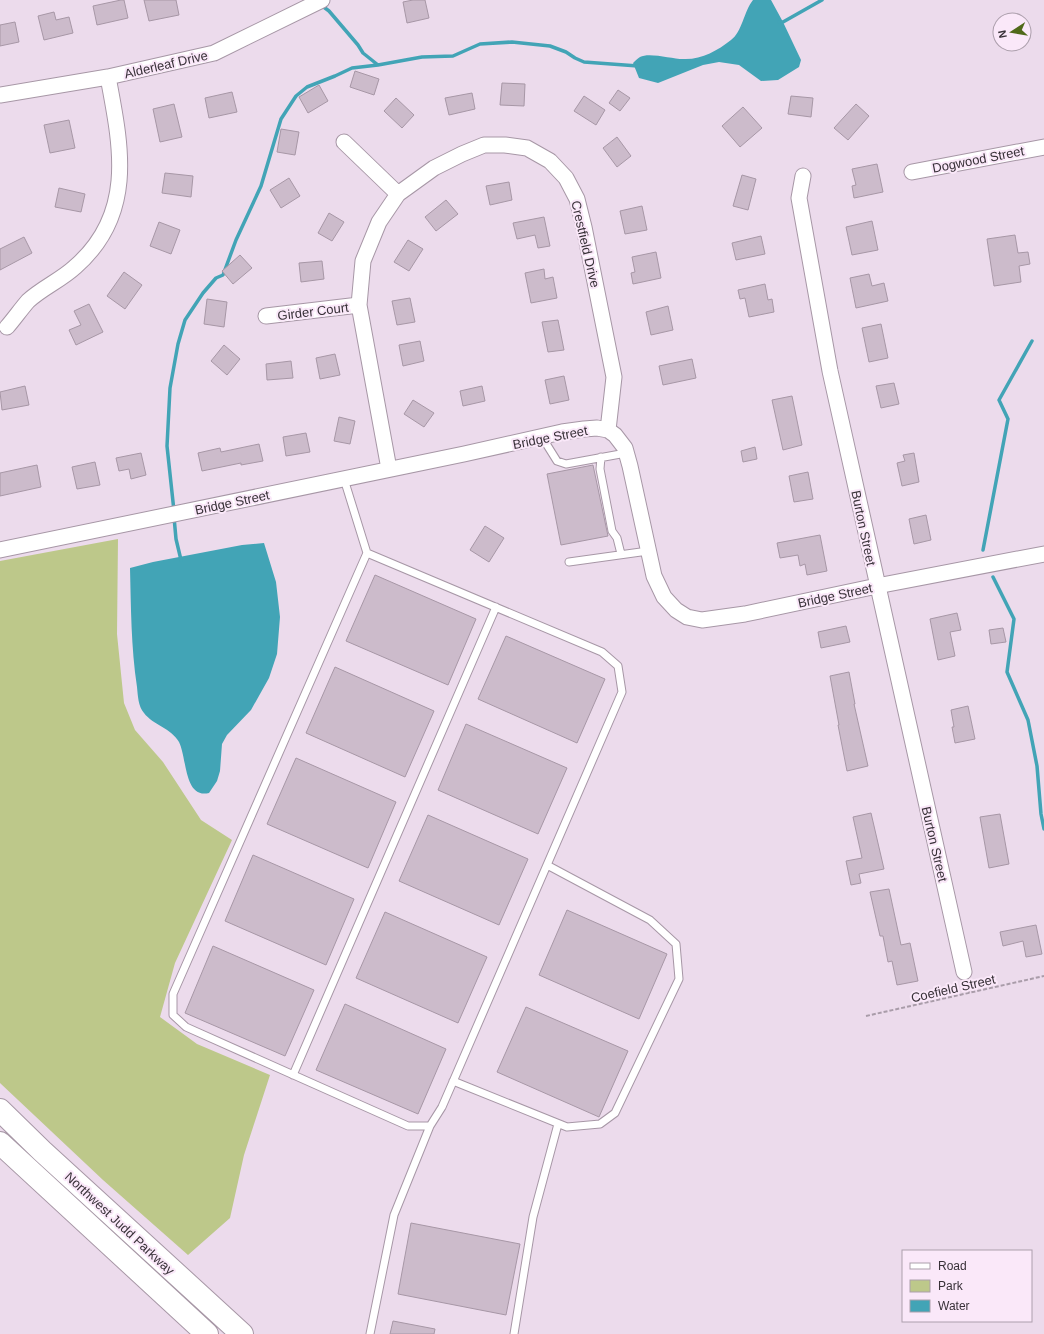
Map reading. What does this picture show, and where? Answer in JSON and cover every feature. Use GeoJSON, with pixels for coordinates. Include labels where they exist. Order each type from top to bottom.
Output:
{"type":"FeatureCollection","features":[{"type":"Feature","properties":{"kind":"highway","name":"Northwest Judd Parkway"},"geometry":{"type":"LineString","coordinates":[[0,1110],[242,1334]]}},
{"type":"Feature","properties":{"kind":"highway","name":"Northwest Judd Parkway"},"geometry":{"type":"LineString","coordinates":[[0,1143],[207,1334]]}},
{"type":"Feature","properties":{"kind":"street","name":"Alderleaf Drive"},"geometry":{"type":"LineString","coordinates":[[0,95],[108,77],[214,53],[322,0]]}},
{"type":"Feature","properties":{"kind":"street"},"geometry":{"type":"LineString","coordinates":[[7,327],[29,301],[61,279],[87,256],[102,238],[112,216],[119,188],[120,158],[119,135],[108,77]]}},
{"type":"Feature","properties":{"kind":"street"},"geometry":{"type":"LineString","coordinates":[[344,142],[398,194]]}},
{"type":"Feature","properties":{"kind":"street","name":"Crestfield Drive"},"geometry":{"type":"LineString","coordinates":[[390,469],[359,305],[363,261],[379,222],[398,194],[434,168],[484,145],[505,145],[527,148],[550,161],[566,178],[577,199],[614,377],[608,430]]}},
{"type":"Feature","properties":{"kind":"street","name":"Dogwood Street"},"geometry":{"type":"LineString","coordinates":[[912,172],[1044,147]]}},
{"type":"Feature","properties":{"kind":"street","name":"Burton Street"},"geometry":{"type":"LineString","coordinates":[[803,176],[799,198],[830,371],[964,972]]}},
{"type":"Feature","properties":{"kind":"street","name":"Girder Court"},"geometry":{"type":"LineString","coordinates":[[266,316],[359,305]]}},
{"type":"Feature","properties":{"kind":"street","name":"Bridge Street"},"geometry":{"type":"LineString","coordinates":[[0,550],[542,437],[597,428],[608,430],[615,435],[625,448],[654,576],[664,597],[676,610],[687,617],[702,620],[745,614],[877,586],[1044,554]]}},
{"type":"Feature","properties":{"kind":"lane"},"geometry":{"type":"LineString","coordinates":[[542,437],[557,461],[566,464],[626,453]]}},
{"type":"Feature","properties":{"kind":"lane"},"geometry":{"type":"LineString","coordinates":[[601,457],[600,469],[611,523],[622,554]]}},
{"type":"Feature","properties":{"kind":"lane"},"geometry":{"type":"LineString","coordinates":[[344,479],[367,553],[173,994],[173,1015],[186,1027],[408,1126],[430,1126]]}},
{"type":"Feature","properties":{"kind":"lane"},"geometry":{"type":"LineString","coordinates":[[569,562],[648,551]]}},
{"type":"Feature","properties":{"kind":"lane"},"geometry":{"type":"LineString","coordinates":[[367,553],[602,652],[618,666],[622,692],[442,1107],[430,1126],[394,1215],[370,1334]]}},
{"type":"Feature","properties":{"kind":"lane"},"geometry":{"type":"LineString","coordinates":[[293,1075],[496,607]]}},
{"type":"Feature","properties":{"kind":"lane"},"geometry":{"type":"LineString","coordinates":[[453,1081],[567,1127],[600,1124],[614,1112],[679,978],[676,944],[650,920],[547,865]]}},
{"type":"Feature","properties":{"kind":"lane"},"geometry":{"type":"LineString","coordinates":[[514,1334],[533,1217],[558,1124]]}},
{"type":"Feature","properties":{"kind":"path","name":"Coefield Street"},"geometry":{"type":"LineString","coordinates":[[866,1016],[1044,976]]}},
{"type":"Feature","properties":{"kind":"green space"},"geometry":{"type":"Polygon","coordinates":[[[118,539],[117,634],[124,703],[135,730],[163,762],[201,820],[232,840],[175,963],[160,1017],[197,1044],[270,1075],[244,1155],[230,1218],[188,1255],[103,1180],[0,1083],[0,561],[118,539]]]}},
{"type":"Feature","properties":{"kind":"water"},"geometry":{"type":"Polygon","coordinates":[[[753,0],[771,0],[801,60],[799,67],[778,80],[761,81],[739,65],[719,62],[703,65],[658,83],[639,78],[633,63],[640,57],[655,55],[690,59],[708,54],[726,44],[738,32],[753,0]]]}},
{"type":"Feature","properties":{"kind":"water"},"geometry":{"type":"Polygon","coordinates":[[[264,543],[276,582],[280,617],[277,654],[269,678],[251,710],[227,735],[222,744],[220,771],[217,781],[209,793],[201,793],[195,790],[191,784],[182,749],[176,737],[152,721],[142,710],[139,704],[132,642],[130,568],[153,562],[242,545],[264,543]]]}},
{"type":"Feature","properties":{"kind":"building"},"geometry":{"type":"Polygon","coordinates":[[[124,0],[128,18],[97,25],[93,6],[124,0]]]}},
{"type":"Feature","properties":{"kind":"building"},"geometry":{"type":"Polygon","coordinates":[[[144,0],[176,0],[179,15],[149,21],[144,0]]]}},
{"type":"Feature","properties":{"kind":"building"},"geometry":{"type":"Polygon","coordinates":[[[425,0],[429,18],[407,23],[403,2],[425,0]]]}},
{"type":"Feature","properties":{"kind":"building"},"geometry":{"type":"Polygon","coordinates":[[[54,12],[56,20],[69,17],[73,33],[44,40],[38,16],[54,12]]]}},
{"type":"Feature","properties":{"kind":"building"},"geometry":{"type":"Polygon","coordinates":[[[15,22],[19,42],[0,46],[0,25],[15,22]]]}},
{"type":"Feature","properties":{"kind":"building"},"geometry":{"type":"Polygon","coordinates":[[[355,71],[379,79],[374,95],[350,87],[355,71]]]}},
{"type":"Feature","properties":{"kind":"building"},"geometry":{"type":"Polygon","coordinates":[[[502,83],[525,84],[524,106],[500,105],[502,83]]]}},
{"type":"Feature","properties":{"kind":"building"},"geometry":{"type":"Polygon","coordinates":[[[319,85],[328,101],[308,113],[299,97],[319,85]]]}},
{"type":"Feature","properties":{"kind":"building"},"geometry":{"type":"Polygon","coordinates":[[[618,90],[630,98],[620,111],[609,103],[618,90]]]}},
{"type":"Feature","properties":{"kind":"building"},"geometry":{"type":"Polygon","coordinates":[[[232,92],[237,112],[209,118],[205,98],[232,92]]]}},
{"type":"Feature","properties":{"kind":"building"},"geometry":{"type":"Polygon","coordinates":[[[472,93],[475,109],[449,115],[445,98],[472,93]]]}},
{"type":"Feature","properties":{"kind":"building"},"geometry":{"type":"Polygon","coordinates":[[[584,96],[605,110],[596,125],[574,111],[584,96]]]}},
{"type":"Feature","properties":{"kind":"building"},"geometry":{"type":"Polygon","coordinates":[[[791,96],[813,98],[811,117],[788,114],[791,96]]]}},
{"type":"Feature","properties":{"kind":"building"},"geometry":{"type":"Polygon","coordinates":[[[396,98],[414,115],[402,128],[384,111],[396,98]]]}},
{"type":"Feature","properties":{"kind":"building"},"geometry":{"type":"Polygon","coordinates":[[[174,104],[182,137],[160,142],[153,109],[174,104]]]}},
{"type":"Feature","properties":{"kind":"building"},"geometry":{"type":"Polygon","coordinates":[[[856,104],[869,116],[848,140],[834,128],[856,104]]]}},
{"type":"Feature","properties":{"kind":"building"},"geometry":{"type":"Polygon","coordinates":[[[743,107],[762,128],[740,147],[722,126],[743,107]]]}},
{"type":"Feature","properties":{"kind":"building"},"geometry":{"type":"Polygon","coordinates":[[[69,120],[75,148],[50,153],[44,125],[69,120]]]}},
{"type":"Feature","properties":{"kind":"building"},"geometry":{"type":"Polygon","coordinates":[[[281,129],[299,132],[295,155],[277,152],[281,129]]]}},
{"type":"Feature","properties":{"kind":"building"},"geometry":{"type":"Polygon","coordinates":[[[617,137],[631,156],[617,167],[603,148],[617,137]]]}},
{"type":"Feature","properties":{"kind":"building"},"geometry":{"type":"Polygon","coordinates":[[[877,164],[883,192],[854,198],[852,186],[856,185],[852,169],[877,164]]]}},
{"type":"Feature","properties":{"kind":"building"},"geometry":{"type":"Polygon","coordinates":[[[165,173],[193,176],[191,197],[162,193],[165,173]]]}},
{"type":"Feature","properties":{"kind":"building"},"geometry":{"type":"Polygon","coordinates":[[[742,175],[756,179],[748,210],[733,206],[742,175]]]}},
{"type":"Feature","properties":{"kind":"building"},"geometry":{"type":"Polygon","coordinates":[[[289,178],[300,196],[281,208],[270,190],[289,178]]]}},
{"type":"Feature","properties":{"kind":"building"},"geometry":{"type":"Polygon","coordinates":[[[509,182],[512,200],[490,205],[486,186],[509,182]]]}},
{"type":"Feature","properties":{"kind":"building"},"geometry":{"type":"Polygon","coordinates":[[[59,188],[85,194],[81,212],[55,207],[59,188]]]}},
{"type":"Feature","properties":{"kind":"building"},"geometry":{"type":"Polygon","coordinates":[[[446,200],[458,214],[436,231],[425,217],[446,200]]]}},
{"type":"Feature","properties":{"kind":"building"},"geometry":{"type":"Polygon","coordinates":[[[642,206],[647,230],[625,234],[620,211],[642,206]]]}},
{"type":"Feature","properties":{"kind":"building"},"geometry":{"type":"Polygon","coordinates":[[[329,213],[344,222],[332,241],[318,233],[329,213]]]}},
{"type":"Feature","properties":{"kind":"building"},"geometry":{"type":"Polygon","coordinates":[[[544,217],[550,246],[538,248],[535,235],[517,239],[513,223],[544,217]]]}},
{"type":"Feature","properties":{"kind":"building"},"geometry":{"type":"Polygon","coordinates":[[[872,221],[878,250],[852,255],[846,227],[872,221]]]}},
{"type":"Feature","properties":{"kind":"building"},"geometry":{"type":"Polygon","coordinates":[[[159,222],[180,230],[171,254],[150,246],[159,222]]]}},
{"type":"Feature","properties":{"kind":"building"},"geometry":{"type":"Polygon","coordinates":[[[1015,235],[1018,253],[1028,252],[1030,264],[1019,266],[1021,282],[994,286],[987,239],[1015,235]]]}},
{"type":"Feature","properties":{"kind":"building"},"geometry":{"type":"Polygon","coordinates":[[[761,236],[765,254],[736,260],[732,243],[761,236]]]}},
{"type":"Feature","properties":{"kind":"building"},"geometry":{"type":"Polygon","coordinates":[[[24,237],[32,253],[0,270],[0,249],[24,237]]]}},
{"type":"Feature","properties":{"kind":"building"},"geometry":{"type":"Polygon","coordinates":[[[408,240],[423,249],[409,271],[394,262],[408,240]]]}},
{"type":"Feature","properties":{"kind":"building"},"geometry":{"type":"Polygon","coordinates":[[[656,252],[661,278],[633,284],[631,273],[635,272],[632,257],[656,252]]]}},
{"type":"Feature","properties":{"kind":"building"},"geometry":{"type":"Polygon","coordinates":[[[240,255],[252,268],[233,284],[222,271],[240,255]]]}},
{"type":"Feature","properties":{"kind":"building"},"geometry":{"type":"Polygon","coordinates":[[[322,261],[324,279],[301,282],[299,263],[322,261]]]}},
{"type":"Feature","properties":{"kind":"building"},"geometry":{"type":"Polygon","coordinates":[[[544,269],[545,279],[553,277],[557,298],[531,303],[525,273],[544,269]]]}},
{"type":"Feature","properties":{"kind":"building"},"geometry":{"type":"Polygon","coordinates":[[[124,272],[142,285],[125,309],[107,296],[124,272]]]}},
{"type":"Feature","properties":{"kind":"building"},"geometry":{"type":"Polygon","coordinates":[[[869,274],[872,286],[884,283],[888,301],[856,308],[850,278],[869,274]]]}},
{"type":"Feature","properties":{"kind":"building"},"geometry":{"type":"Polygon","coordinates":[[[765,284],[768,300],[772,299],[774,312],[749,317],[745,298],[740,299],[738,290],[765,284]]]}},
{"type":"Feature","properties":{"kind":"building"},"geometry":{"type":"Polygon","coordinates":[[[410,298],[415,322],[397,325],[392,301],[410,298]]]}},
{"type":"Feature","properties":{"kind":"building"},"geometry":{"type":"Polygon","coordinates":[[[207,299],[227,302],[224,327],[204,324],[207,299]]]}},
{"type":"Feature","properties":{"kind":"building"},"geometry":{"type":"Polygon","coordinates":[[[89,304],[103,332],[76,345],[69,330],[81,325],[74,311],[89,304]]]}},
{"type":"Feature","properties":{"kind":"building"},"geometry":{"type":"Polygon","coordinates":[[[668,306],[673,330],[651,335],[646,312],[668,306]]]}},
{"type":"Feature","properties":{"kind":"building"},"geometry":{"type":"Polygon","coordinates":[[[558,320],[564,350],[548,352],[542,322],[558,320]]]}},
{"type":"Feature","properties":{"kind":"building"},"geometry":{"type":"Polygon","coordinates":[[[881,324],[888,358],[869,362],[862,328],[881,324]]]}},
{"type":"Feature","properties":{"kind":"building"},"geometry":{"type":"Polygon","coordinates":[[[420,341],[424,361],[403,366],[399,345],[420,341]]]}},
{"type":"Feature","properties":{"kind":"building"},"geometry":{"type":"Polygon","coordinates":[[[224,345],[240,359],[227,375],[211,361],[224,345]]]}},
{"type":"Feature","properties":{"kind":"building"},"geometry":{"type":"Polygon","coordinates":[[[335,354],[340,375],[320,379],[316,358],[335,354]]]}},
{"type":"Feature","properties":{"kind":"building"},"geometry":{"type":"Polygon","coordinates":[[[692,359],[696,378],[663,385],[659,366],[692,359]]]}},
{"type":"Feature","properties":{"kind":"building"},"geometry":{"type":"Polygon","coordinates":[[[291,361],[293,378],[267,380],[266,364],[291,361]]]}},
{"type":"Feature","properties":{"kind":"building"},"geometry":{"type":"Polygon","coordinates":[[[564,376],[569,400],[550,404],[545,380],[564,376]]]}},
{"type":"Feature","properties":{"kind":"building"},"geometry":{"type":"Polygon","coordinates":[[[894,383],[899,404],[881,408],[876,386],[894,383]]]}},
{"type":"Feature","properties":{"kind":"building"},"geometry":{"type":"Polygon","coordinates":[[[25,386],[29,405],[2,410],[0,392],[25,386]]]}},
{"type":"Feature","properties":{"kind":"building"},"geometry":{"type":"Polygon","coordinates":[[[482,386],[485,401],[463,406],[460,391],[482,386]]]}},
{"type":"Feature","properties":{"kind":"building"},"geometry":{"type":"Polygon","coordinates":[[[792,396],[802,445],[783,450],[772,400],[792,396]]]}},
{"type":"Feature","properties":{"kind":"building"},"geometry":{"type":"Polygon","coordinates":[[[413,400],[434,413],[424,427],[404,414],[413,400]]]}},
{"type":"Feature","properties":{"kind":"building"},"geometry":{"type":"Polygon","coordinates":[[[339,417],[355,421],[350,444],[334,441],[339,417]]]}},
{"type":"Feature","properties":{"kind":"building"},"geometry":{"type":"Polygon","coordinates":[[[306,433],[310,452],[286,456],[283,437],[306,433]]]}},
{"type":"Feature","properties":{"kind":"building"},"geometry":{"type":"Polygon","coordinates":[[[259,444],[263,461],[241,465],[241,463],[202,471],[198,453],[220,448],[221,452],[259,444]]]}},
{"type":"Feature","properties":{"kind":"building"},"geometry":{"type":"Polygon","coordinates":[[[755,447],[757,459],[743,462],[741,451],[755,447]]]}},
{"type":"Feature","properties":{"kind":"building"},"geometry":{"type":"Polygon","coordinates":[[[141,453],[146,475],[131,479],[129,469],[119,471],[116,458],[141,453]]]}},
{"type":"Feature","properties":{"kind":"building"},"geometry":{"type":"Polygon","coordinates":[[[914,453],[919,482],[902,486],[897,463],[905,461],[903,455],[914,453]]]}},
{"type":"Feature","properties":{"kind":"building"},"geometry":{"type":"Polygon","coordinates":[[[95,462],[100,485],[77,489],[72,467],[95,462]]]}},
{"type":"Feature","properties":{"kind":"building"},"geometry":{"type":"Polygon","coordinates":[[[37,465],[41,487],[0,496],[0,473],[37,465]]]}},
{"type":"Feature","properties":{"kind":"building"},"geometry":{"type":"Polygon","coordinates":[[[593,465],[608,536],[561,545],[547,474],[593,465]]]}},
{"type":"Feature","properties":{"kind":"building"},"geometry":{"type":"Polygon","coordinates":[[[808,472],[813,499],[794,502],[789,476],[808,472]]]}},
{"type":"Feature","properties":{"kind":"building"},"geometry":{"type":"Polygon","coordinates":[[[926,515],[931,540],[914,544],[909,519],[926,515]]]}},
{"type":"Feature","properties":{"kind":"building"},"geometry":{"type":"Polygon","coordinates":[[[485,526],[504,538],[489,562],[470,550],[485,526]]]}},
{"type":"Feature","properties":{"kind":"building"},"geometry":{"type":"Polygon","coordinates":[[[820,535],[827,571],[807,575],[805,564],[800,566],[798,555],[780,558],[777,543],[820,535]]]}},
{"type":"Feature","properties":{"kind":"building"},"geometry":{"type":"Polygon","coordinates":[[[375,575],[476,619],[448,685],[346,641],[375,575]]]}},
{"type":"Feature","properties":{"kind":"building"},"geometry":{"type":"Polygon","coordinates":[[[957,613],[961,630],[950,632],[955,656],[938,660],[930,619],[957,613]]]}},
{"type":"Feature","properties":{"kind":"building"},"geometry":{"type":"Polygon","coordinates":[[[846,626],[850,642],[821,648],[818,632],[846,626]]]}},
{"type":"Feature","properties":{"kind":"building"},"geometry":{"type":"Polygon","coordinates":[[[1003,628],[1006,642],[991,644],[989,630],[1003,628]]]}},
{"type":"Feature","properties":{"kind":"building"},"geometry":{"type":"Polygon","coordinates":[[[506,636],[605,679],[577,743],[478,699],[506,636]]]}},
{"type":"Feature","properties":{"kind":"building"},"geometry":{"type":"Polygon","coordinates":[[[335,667],[434,711],[405,777],[306,733],[335,667]]]}},
{"type":"Feature","properties":{"kind":"building"},"geometry":{"type":"Polygon","coordinates":[[[849,672],[854,704],[868,766],[847,771],[830,676],[849,672]]]}},
{"type":"Feature","properties":{"kind":"building"},"geometry":{"type":"Polygon","coordinates":[[[968,706],[975,739],[955,743],[951,710],[968,706]]]}},
{"type":"Feature","properties":{"kind":"building"},"geometry":{"type":"Polygon","coordinates":[[[466,724],[567,768],[538,834],[438,790],[466,724]]]}},
{"type":"Feature","properties":{"kind":"building"},"geometry":{"type":"Polygon","coordinates":[[[296,758],[396,802],[368,868],[267,824],[296,758]]]}},
{"type":"Feature","properties":{"kind":"building"},"geometry":{"type":"Polygon","coordinates":[[[871,813],[884,869],[859,874],[861,883],[851,885],[846,861],[862,858],[853,817],[871,813]]]}},
{"type":"Feature","properties":{"kind":"building"},"geometry":{"type":"Polygon","coordinates":[[[1000,814],[1009,864],[989,868],[980,817],[1000,814]]]}},
{"type":"Feature","properties":{"kind":"building"},"geometry":{"type":"Polygon","coordinates":[[[428,815],[528,859],[499,925],[399,881],[428,815]]]}},
{"type":"Feature","properties":{"kind":"building"},"geometry":{"type":"Polygon","coordinates":[[[253,855],[354,899],[326,965],[225,921],[253,855]]]}},
{"type":"Feature","properties":{"kind":"building"},"geometry":{"type":"Polygon","coordinates":[[[889,889],[901,945],[910,943],[918,981],[897,985],[892,961],[888,962],[883,936],[880,936],[870,892],[889,889]]]}},
{"type":"Feature","properties":{"kind":"building"},"geometry":{"type":"Polygon","coordinates":[[[567,910],[667,954],[639,1019],[539,975],[567,910]]]}},
{"type":"Feature","properties":{"kind":"building"},"geometry":{"type":"Polygon","coordinates":[[[385,912],[487,957],[458,1023],[356,978],[385,912]]]}},
{"type":"Feature","properties":{"kind":"building"},"geometry":{"type":"Polygon","coordinates":[[[1036,925],[1042,954],[1026,957],[1023,941],[1003,946],[1000,932],[1036,925]]]}},
{"type":"Feature","properties":{"kind":"building"},"geometry":{"type":"Polygon","coordinates":[[[213,946],[314,990],[285,1056],[185,1013],[213,946]]]}},
{"type":"Feature","properties":{"kind":"building"},"geometry":{"type":"Polygon","coordinates":[[[345,1004],[446,1049],[418,1114],[316,1070],[345,1004]]]}},
{"type":"Feature","properties":{"kind":"building"},"geometry":{"type":"Polygon","coordinates":[[[526,1007],[628,1051],[599,1117],[497,1072],[526,1007]]]}},
{"type":"Feature","properties":{"kind":"building"},"geometry":{"type":"Polygon","coordinates":[[[411,1223],[520,1244],[506,1315],[398,1294],[411,1223]]]}},
{"type":"Feature","properties":{"kind":"building"},"geometry":{"type":"Polygon","coordinates":[[[393,1321],[435,1329],[434,1334],[390,1334],[393,1321]]]}},
{"type":"Feature","properties":{"kind":"waterway"},"geometry":{"type":"LineString","coordinates":[[779,22],[783,22],[822,0]]}},
{"type":"Feature","properties":{"kind":"waterway"},"geometry":{"type":"LineString","coordinates":[[321,5],[329,11],[363,53],[378,65]]}},
{"type":"Feature","properties":{"kind":"waterway"},"geometry":{"type":"LineString","coordinates":[[174,511],[167,446],[170,388],[178,344],[185,320],[203,293],[216,278],[223,275],[236,240],[261,186],[281,119],[296,96],[307,87],[352,68],[422,57],[453,56],[480,44],[512,42],[550,46],[566,52],[584,62],[638,66]]}},
{"type":"Feature","properties":{"kind":"waterway"},"geometry":{"type":"LineString","coordinates":[[983,550],[1008,419],[999,400],[1032,341]]}},
{"type":"Feature","properties":{"kind":"waterway"},"geometry":{"type":"LineString","coordinates":[[174,517],[176,539],[181,560]]}},
{"type":"Feature","properties":{"kind":"waterway"},"geometry":{"type":"LineString","coordinates":[[993,577],[1014,619],[1007,672],[1028,720],[1037,766],[1041,814],[1044,829]]}}]}
